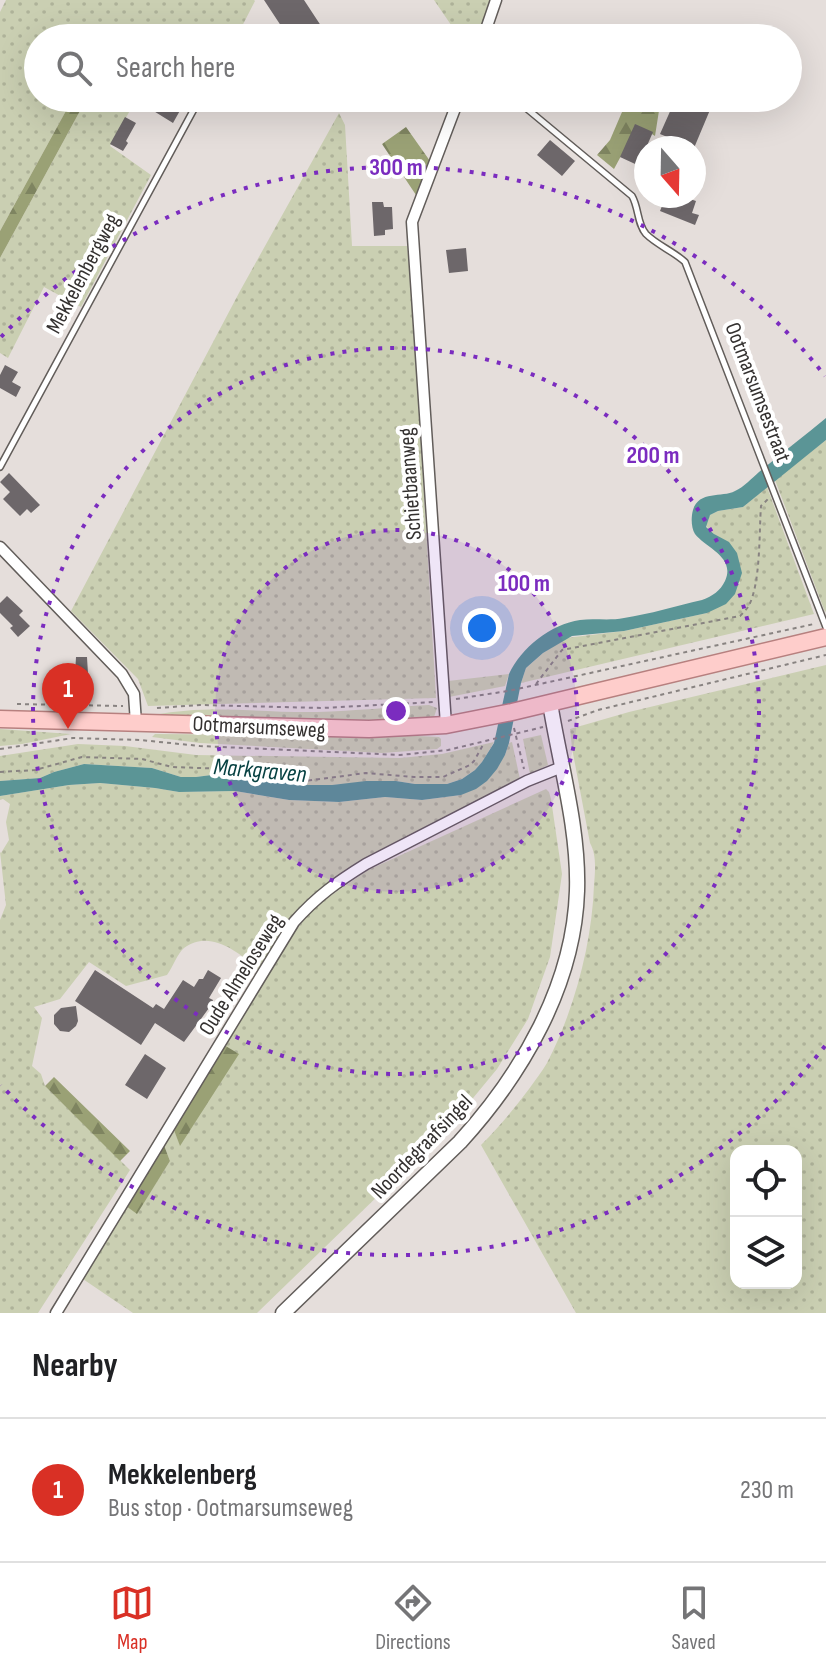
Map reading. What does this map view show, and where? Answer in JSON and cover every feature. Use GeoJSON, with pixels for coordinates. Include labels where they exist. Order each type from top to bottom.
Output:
{"type":"FeatureCollection","features":[{"type":"Feature","properties":{"kind":"main road"},"geometry":{"type":"LineString","coordinates":[[550,703],[825,628]]}},
{"type":"Feature","properties":{"kind":"main road","name":"Ootmarsumseweg"},"geometry":{"type":"LineString","coordinates":[[0,719],[136,715],[369,729],[446,725],[550,703]]}},
{"type":"Feature","properties":{"kind":"main road","name":"Noordegraafsingel"},"geometry":{"type":"LineString","coordinates":[[283,1313],[482,1119],[518,1069],[553,999],[571,945],[577,891],[574,840],[550,703]]}},
{"type":"Feature","properties":{"kind":"street"},"geometry":{"type":"LineString","coordinates":[[488,24],[496,0]]}},
{"type":"Feature","properties":{"kind":"street","name":"Schietbaanweg"},"geometry":{"type":"LineString","coordinates":[[446,725],[412,222],[454,112]]}},
{"type":"Feature","properties":{"kind":"street"},"geometry":{"type":"LineString","coordinates":[[0,547],[122,674],[134,694],[136,715]]}},
{"type":"Feature","properties":{"kind":"street","name":"Oude Almeloseweg"},"geometry":{"type":"LineString","coordinates":[[56,1313],[294,922],[311,902],[366,864],[527,781],[562,767]]}},
{"type":"Feature","properties":{"kind":"lane","name":"Mekkelenbergweg"},"geometry":{"type":"LineString","coordinates":[[0,467],[192,112]]}},
{"type":"Feature","properties":{"kind":"lane","name":"Ootmarsumsestraat"},"geometry":{"type":"LineString","coordinates":[[531,112],[632,196],[640,224],[647,234],[685,262],[825,628]]}},
{"type":"Feature","properties":{"kind":"path"},"geometry":{"type":"LineString","coordinates":[[535,685],[562,650],[740,616],[749,606],[754,584],[761,506],[773,490]]}},
{"type":"Feature","properties":{"kind":"path"},"geometry":{"type":"LineString","coordinates":[[535,685],[825,628]]}},
{"type":"Feature","properties":{"kind":"path"},"geometry":{"type":"LineString","coordinates":[[527,781],[515,735],[577,719],[598,710],[826,655]]}},
{"type":"Feature","properties":{"kind":"path","name":"Ootmarsumseweg"},"geometry":{"type":"LineString","coordinates":[[14,704],[96,704],[136,715],[154,708],[200,705],[322,708],[445,701],[535,685]]}},
{"type":"Feature","properties":{"kind":"path","name":"Ootmarsumseweg"},"geometry":{"type":"LineString","coordinates":[[0,749],[73,738],[400,755],[448,750],[515,735]]}},
{"type":"Feature","properties":{"kind":"path"},"geometry":{"type":"LineString","coordinates":[[0,772],[35,770],[82,757],[142,759],[172,767],[227,769],[305,781],[366,773],[443,777],[470,765],[485,742]]}},
{"type":"Feature","properties":{"kind":"green space"},"geometry":{"type":"Polygon","coordinates":[[[6,0],[255,1],[243,24],[24,24],[24,112],[65,112],[0,231],[0,12],[6,0]]]}},
{"type":"Feature","properties":{"kind":"green space"},"geometry":{"type":"Polygon","coordinates":[[[434,0],[492,0],[483,24],[450,24],[434,0]]]}},
{"type":"Feature","properties":{"kind":"green space"},"geometry":{"type":"Polygon","coordinates":[[[65,112],[79,112],[0,258],[0,231],[65,112]]]}},
{"type":"Feature","properties":{"kind":"green space"},"geometry":{"type":"Polygon","coordinates":[[[79,112],[129,112],[110,146],[151,175],[81,307],[44,287],[8,358],[0,353],[0,258],[79,112]]]}},
{"type":"Feature","properties":{"kind":"green space"},"geometry":{"type":"Polygon","coordinates":[[[622,112],[659,112],[655,136],[644,129],[634,136],[614,169],[597,155],[610,140],[622,112]]]}},
{"type":"Feature","properties":{"kind":"green space"},"geometry":{"type":"Polygon","coordinates":[[[339,113],[345,125],[352,246],[407,246],[436,698],[148,706],[138,679],[71,611],[240,291],[339,113]]]}},
{"type":"Feature","properties":{"kind":"green space"},"geometry":{"type":"Polygon","coordinates":[[[406,127],[430,161],[416,195],[382,144],[406,127]]]}},
{"type":"Feature","properties":{"kind":"green space"},"geometry":{"type":"Polygon","coordinates":[[[826,440],[826,611],[825,612],[775,480],[826,440]]]}},
{"type":"Feature","properties":{"kind":"green space"},"geometry":{"type":"Polygon","coordinates":[[[767,487],[814,614],[521,683],[526,668],[566,638],[624,631],[707,613],[740,583],[714,534],[706,526],[710,515],[743,507],[767,487]]]}},
{"type":"Feature","properties":{"kind":"green space"},"geometry":{"type":"Polygon","coordinates":[[[826,665],[826,1313],[576,1313],[481,1145],[518,1104],[547,1063],[565,1022],[585,954],[593,907],[595,864],[570,729],[826,665]]]}},
{"type":"Feature","properties":{"kind":"green space"},"geometry":{"type":"Polygon","coordinates":[[[509,674],[505,686],[449,697],[448,681],[509,674]]]}},
{"type":"Feature","properties":{"kind":"green space"},"geometry":{"type":"Polygon","coordinates":[[[429,705],[437,708],[434,717],[371,722],[155,715],[195,710],[317,712],[429,705]]]}},
{"type":"Feature","properties":{"kind":"green space"},"geometry":{"type":"Polygon","coordinates":[[[0,729],[71,734],[0,746],[0,729]]]}},
{"type":"Feature","properties":{"kind":"green space"},"geometry":{"type":"Polygon","coordinates":[[[155,734],[418,736],[439,737],[441,746],[437,749],[382,753],[200,743],[152,737],[155,734]]]}},
{"type":"Feature","properties":{"kind":"green space"},"geometry":{"type":"Polygon","coordinates":[[[541,735],[548,765],[530,774],[523,739],[541,735]]]}},
{"type":"Feature","properties":{"kind":"green space"},"geometry":{"type":"Polygon","coordinates":[[[494,742],[475,770],[447,784],[396,781],[304,785],[227,773],[181,777],[152,768],[84,764],[40,778],[0,781],[0,756],[78,744],[196,755],[400,758],[442,754],[494,742]]]}},
{"type":"Feature","properties":{"kind":"green space"},"geometry":{"type":"Polygon","coordinates":[[[512,742],[520,779],[363,860],[329,882],[293,917],[258,969],[223,945],[204,941],[184,948],[167,975],[126,986],[89,962],[60,999],[34,1007],[42,1018],[32,1066],[41,1074],[45,1086],[130,1170],[38,1313],[0,1313],[0,920],[6,905],[0,852],[9,840],[6,822],[10,804],[0,800],[0,796],[100,783],[179,792],[235,791],[289,800],[339,802],[385,797],[422,800],[461,795],[505,755],[512,742]]]}},
{"type":"Feature","properties":{"kind":"green space"},"geometry":{"type":"Polygon","coordinates":[[[546,789],[551,799],[562,874],[550,957],[528,1019],[497,1069],[450,1126],[257,1313],[133,1313],[77,1275],[122,1203],[137,1213],[170,1161],[162,1140],[172,1125],[180,1145],[224,1045],[313,908],[368,870],[546,789]]]}},
{"type":"Feature","properties":{"kind":"green space"},"geometry":{"type":"Polygon","coordinates":[[[224,1045],[239,1054],[180,1146],[172,1125],[224,1045]]]}},
{"type":"Feature","properties":{"kind":"green space"},"geometry":{"type":"Polygon","coordinates":[[[54,1077],[130,1151],[120,1161],[45,1086],[54,1077]]]}},
{"type":"Feature","properties":{"kind":"green space"},"geometry":{"type":"Polygon","coordinates":[[[162,1140],[170,1161],[137,1214],[122,1203],[162,1140]]]}},
{"type":"Feature","properties":{"kind":"water"},"geometry":{"type":"Polygon","coordinates":[[[826,418],[826,440],[743,507],[710,515],[706,527],[729,542],[737,553],[742,573],[735,594],[726,604],[707,613],[624,631],[572,636],[543,653],[526,668],[505,755],[487,781],[476,789],[461,795],[422,800],[385,797],[339,802],[289,800],[235,791],[179,792],[100,783],[0,796],[0,781],[40,778],[84,764],[152,768],[181,777],[227,773],[304,785],[366,781],[447,784],[462,779],[475,770],[494,743],[509,674],[521,655],[538,639],[569,622],[634,616],[702,600],[716,593],[725,581],[726,566],[723,559],[694,532],[692,516],[696,504],[705,497],[730,493],[742,487],[826,418]]]}},
{"type":"Feature","properties":{"kind":"building"},"geometry":{"type":"Polygon","coordinates":[[[264,0],[304,0],[320,24],[280,24],[264,0]]]}},
{"type":"Feature","properties":{"kind":"building"},"geometry":{"type":"Polygon","coordinates":[[[155,112],[179,112],[173,123],[155,112]]]}},
{"type":"Feature","properties":{"kind":"building"},"geometry":{"type":"Polygon","coordinates":[[[670,112],[709,112],[699,136],[660,134],[670,112]]]}},
{"type":"Feature","properties":{"kind":"building"},"geometry":{"type":"Polygon","coordinates":[[[125,117],[136,123],[123,151],[110,144],[125,117]]]}},
{"type":"Feature","properties":{"kind":"building"},"geometry":{"type":"Polygon","coordinates":[[[635,124],[653,132],[651,136],[634,136],[634,163],[620,157],[635,124]]]}},
{"type":"Feature","properties":{"kind":"building"},"geometry":{"type":"Polygon","coordinates":[[[550,140],[575,161],[562,176],[537,155],[550,140]]]}},
{"type":"Feature","properties":{"kind":"building"},"geometry":{"type":"Polygon","coordinates":[[[372,202],[383,202],[384,207],[392,207],[393,229],[385,230],[385,235],[374,236],[372,202]]]}},
{"type":"Feature","properties":{"kind":"building"},"geometry":{"type":"Polygon","coordinates":[[[661,208],[694,208],[692,213],[699,215],[695,225],[660,211],[661,208]]]}},
{"type":"Feature","properties":{"kind":"building"},"geometry":{"type":"Polygon","coordinates":[[[466,248],[468,271],[449,273],[446,250],[466,248]]]}},
{"type":"Feature","properties":{"kind":"building"},"geometry":{"type":"Polygon","coordinates":[[[5,365],[18,372],[12,382],[21,387],[16,397],[0,388],[0,375],[5,365]]]}},
{"type":"Feature","properties":{"kind":"building"},"geometry":{"type":"Polygon","coordinates":[[[9,473],[40,505],[31,513],[27,509],[20,516],[3,499],[10,492],[0,482],[9,473]]]}},
{"type":"Feature","properties":{"kind":"building"},"geometry":{"type":"Polygon","coordinates":[[[7,596],[23,611],[19,615],[30,626],[18,637],[10,628],[13,626],[0,613],[0,603],[7,596]]]}},
{"type":"Feature","properties":{"kind":"building"},"geometry":{"type":"Polygon","coordinates":[[[76,657],[87,657],[89,691],[74,691],[76,657]]]}},
{"type":"Feature","properties":{"kind":"building"},"geometry":{"type":"Polygon","coordinates":[[[95,970],[153,1008],[156,1004],[164,1009],[183,980],[194,987],[208,970],[221,978],[209,998],[213,1000],[215,1009],[209,1008],[184,1042],[155,1023],[141,1045],[75,1001],[95,970]]]}},
{"type":"Feature","properties":{"kind":"building"},"geometry":{"type":"Polygon","coordinates":[[[76,1006],[76,1026],[69,1032],[60,1031],[54,1024],[54,1015],[61,1008],[76,1006]]]}},
{"type":"Feature","properties":{"kind":"building"},"geometry":{"type":"Polygon","coordinates":[[[145,1054],[166,1068],[147,1099],[125,1085],[145,1054]]]}},
{"type":"Feature","properties":{"kind":"place","name":"Mekkelenberg"},"geometry":{"type":"Point","coordinates":[68,729]}},
{"type":"Feature","properties":{"kind":"water label","name":"Markgraven"},"geometry":{"type":"Point","coordinates":[260,770]}}]}
